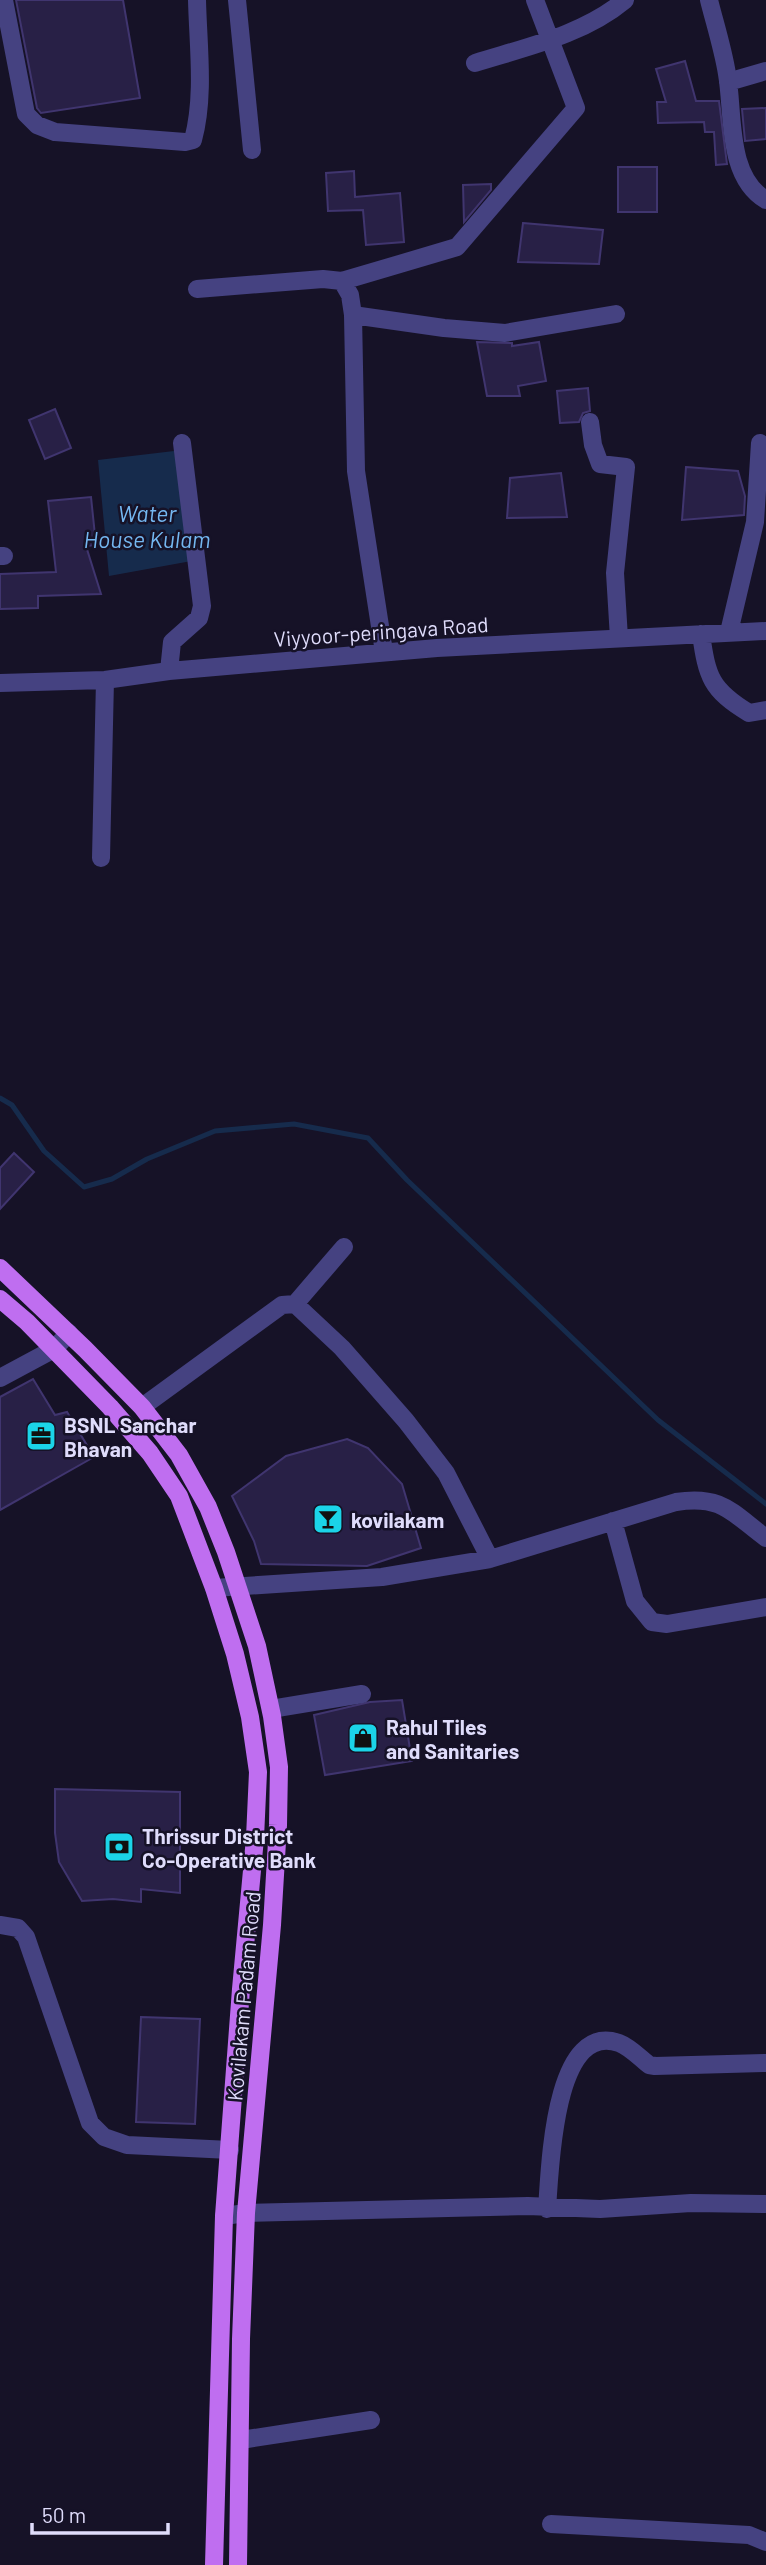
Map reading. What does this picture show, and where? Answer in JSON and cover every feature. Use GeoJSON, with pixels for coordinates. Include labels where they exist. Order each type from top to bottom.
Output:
{"type":"FeatureCollection","features":[{"type":"Feature","properties":{"kind":"main road","name":"Kovilakam Padam Road"},"geometry":{"type":"LineString","coordinates":[[0,1268],[142,1408],[179,1455],[202,1496],[226,1552],[257,1646],[271,1709],[279,1767],[278,1825],[271,1938],[246,2213],[241,2339],[238,2565]]}},
{"type":"Feature","properties":{"kind":"main road","name":"Kovilakam Padam Road"},"geometry":{"type":"LineString","coordinates":[[0,1298],[110,1407],[150,1453],[179,1496],[214,1588],[250,1717],[258,1772],[224,2216],[215,2565]]}},
{"type":"Feature","properties":{"kind":"street"},"geometry":{"type":"LineString","coordinates":[[4,0],[26,114],[37,125],[55,132],[186,142],[193,140],[197,127],[197,0]]}},
{"type":"Feature","properties":{"kind":"street"},"geometry":{"type":"LineString","coordinates":[[237,0],[252,150]]}},
{"type":"Feature","properties":{"kind":"street"},"geometry":{"type":"LineString","coordinates":[[197,289],[323,279],[342,281],[457,247],[576,108],[535,0]]}},
{"type":"Feature","properties":{"kind":"street"},"geometry":{"type":"LineString","coordinates":[[475,63],[551,40],[606,16],[625,0]]}},
{"type":"Feature","properties":{"kind":"street"},"geometry":{"type":"LineString","coordinates":[[709,0],[728,82],[735,148],[744,174],[758,195],[766,200]]}},
{"type":"Feature","properties":{"kind":"street"},"geometry":{"type":"LineString","coordinates":[[728,82],[766,71]]}},
{"type":"Feature","properties":{"kind":"street"},"geometry":{"type":"LineString","coordinates":[[342,281],[350,295],[353,315],[356,471],[384,652]]}},
{"type":"Feature","properties":{"kind":"street"},"geometry":{"type":"LineString","coordinates":[[353,315],[444,328],[505,333],[616,314]]}},
{"type":"Feature","properties":{"kind":"street"},"geometry":{"type":"LineString","coordinates":[[590,422],[593,445],[600,464],[626,467],[615,573],[619,638]]}},
{"type":"Feature","properties":{"kind":"street"},"geometry":{"type":"LineString","coordinates":[[169,671],[172,642],[199,618],[202,606],[182,443]]}},
{"type":"Feature","properties":{"kind":"street"},"geometry":{"type":"LineString","coordinates":[[729,632],[755,522],[760,443]]}},
{"type":"Feature","properties":{"kind":"street","name":"Viyyoor-peringava Road"},"geometry":{"type":"LineString","coordinates":[[0,683],[105,680],[169,671],[384,652],[766,631]]}},
{"type":"Feature","properties":{"kind":"street"},"geometry":{"type":"LineString","coordinates":[[701,634],[710,681],[732,703],[749,713],[766,710]]}},
{"type":"Feature","properties":{"kind":"street"},"geometry":{"type":"LineString","coordinates":[[101,858],[105,680]]}},
{"type":"Feature","properties":{"kind":"street"},"geometry":{"type":"LineString","coordinates":[[142,1408],[282,1305],[295,1304],[344,1247]]}},
{"type":"Feature","properties":{"kind":"street"},"geometry":{"type":"LineString","coordinates":[[295,1304],[351,1358],[406,1421],[446,1473],[489,1559]]}},
{"type":"Feature","properties":{"kind":"street"},"geometry":{"type":"LineString","coordinates":[[0,1378],[54,1349],[69,1334]]}},
{"type":"Feature","properties":{"kind":"street"},"geometry":{"type":"LineString","coordinates":[[214,1588],[382,1577],[489,1559],[676,1502],[697,1499],[720,1504],[766,1538]]}},
{"type":"Feature","properties":{"kind":"street"},"geometry":{"type":"LineString","coordinates":[[613,1521],[635,1601],[652,1622],[667,1624],[766,1607]]}},
{"type":"Feature","properties":{"kind":"street"},"geometry":{"type":"LineString","coordinates":[[271,1709],[362,1694]]}},
{"type":"Feature","properties":{"kind":"street"},"geometry":{"type":"LineString","coordinates":[[0,1925],[18,1928],[26,1937],[90,2123],[104,2137],[127,2145],[230,2150]]}},
{"type":"Feature","properties":{"kind":"street"},"geometry":{"type":"LineString","coordinates":[[547,2209],[558,2104],[572,2064],[586,2046],[601,2042],[618,2043],[654,2066],[766,2063]]}},
{"type":"Feature","properties":{"kind":"street"},"geometry":{"type":"LineString","coordinates":[[224,2216],[246,2213],[528,2206],[547,2209],[600,2209],[691,2203],[766,2204]]}},
{"type":"Feature","properties":{"kind":"street"},"geometry":{"type":"LineString","coordinates":[[240,2440],[370,2420]]}},
{"type":"Feature","properties":{"kind":"street"},"geometry":{"type":"LineString","coordinates":[[551,2524],[749,2535],[766,2542]]}},
{"type":"Feature","properties":{"kind":"water","name":"Water House Kulam"},"geometry":{"type":"Polygon","coordinates":[[[174,451],[197,560],[109,576],[98,460],[174,451]]]}},
{"type":"Feature","properties":{"kind":"building"},"geometry":{"type":"Polygon","coordinates":[[[16,0],[123,0],[140,98],[41,113],[37,108],[16,0]]]}},
{"type":"Feature","properties":{"kind":"building"},"geometry":{"type":"Polygon","coordinates":[[[685,61],[696,101],[719,101],[727,164],[716,165],[714,132],[705,132],[704,122],[658,123],[657,102],[666,102],[656,69],[685,61]]]}},
{"type":"Feature","properties":{"kind":"building"},"geometry":{"type":"Polygon","coordinates":[[[766,108],[766,139],[745,141],[742,109],[766,108]]]}},
{"type":"Feature","properties":{"kind":"building"},"geometry":{"type":"Polygon","coordinates":[[[618,167],[657,167],[657,212],[618,212],[618,167]]]}},
{"type":"Feature","properties":{"kind":"building"},"geometry":{"type":"Polygon","coordinates":[[[354,171],[355,197],[400,193],[404,242],[366,245],[363,210],[328,211],[326,173],[354,171]]]}},
{"type":"Feature","properties":{"kind":"building"},"geometry":{"type":"Polygon","coordinates":[[[491,184],[491,190],[464,222],[463,185],[491,184]]]}},
{"type":"Feature","properties":{"kind":"building"},"geometry":{"type":"Polygon","coordinates":[[[523,223],[603,230],[599,264],[518,262],[523,223]]]}},
{"type":"Feature","properties":{"kind":"building"},"geometry":{"type":"Polygon","coordinates":[[[477,342],[512,343],[512,346],[539,342],[546,381],[518,386],[520,396],[487,396],[477,342]]]}},
{"type":"Feature","properties":{"kind":"building"},"geometry":{"type":"Polygon","coordinates":[[[588,388],[590,411],[583,413],[579,422],[560,423],[557,391],[588,388]]]}},
{"type":"Feature","properties":{"kind":"building"},"geometry":{"type":"Polygon","coordinates":[[[55,409],[71,448],[45,459],[29,420],[55,409]]]}},
{"type":"Feature","properties":{"kind":"building"},"geometry":{"type":"Polygon","coordinates":[[[686,467],[738,471],[745,496],[744,515],[682,520],[686,467]]]}},
{"type":"Feature","properties":{"kind":"building"},"geometry":{"type":"Polygon","coordinates":[[[561,473],[567,517],[507,518],[510,478],[561,473]]]}},
{"type":"Feature","properties":{"kind":"building"},"geometry":{"type":"Polygon","coordinates":[[[91,497],[96,545],[86,546],[101,594],[38,596],[38,608],[0,609],[0,574],[56,572],[48,501],[91,497]]]}},
{"type":"Feature","properties":{"kind":"building"},"geometry":{"type":"Polygon","coordinates":[[[14,1153],[34,1172],[0,1209],[0,1168],[14,1153]]]}},
{"type":"Feature","properties":{"kind":"building","name":"BSNL Sanchar Bhavan"},"geometry":{"type":"Polygon","coordinates":[[[33,1379],[55,1415],[67,1412],[94,1457],[0,1510],[0,1397],[33,1379]]]}},
{"type":"Feature","properties":{"kind":"building","name":"kovilakam"},"geometry":{"type":"Polygon","coordinates":[[[347,1439],[368,1448],[402,1484],[421,1548],[367,1566],[261,1564],[254,1541],[232,1496],[286,1456],[347,1439]]]}},
{"type":"Feature","properties":{"kind":"building","name":"Rahul Tiles and Sanitaries"},"geometry":{"type":"Polygon","coordinates":[[[402,1700],[412,1761],[325,1775],[314,1715],[370,1702],[402,1700]]]}},
{"type":"Feature","properties":{"kind":"building","name":"Thrissur District Co-Operative Bank"},"geometry":{"type":"Polygon","coordinates":[[[55,1789],[180,1792],[180,1893],[141,1889],[141,1902],[113,1899],[82,1901],[59,1862],[55,1833],[55,1789]]]}},
{"type":"Feature","properties":{"kind":"building"},"geometry":{"type":"Polygon","coordinates":[[[141,2017],[200,2019],[195,2124],[136,2122],[141,2017]]]}},
{"type":"Feature","properties":{"kind":"waterway"},"geometry":{"type":"LineString","coordinates":[[0,1098],[12,1105],[44,1151],[84,1187],[112,1179],[147,1159],[215,1131],[294,1124],[368,1138],[407,1180],[658,1420],[766,1504]]}},
{"type":"Feature","properties":{"kind":"place","name":"BSNL Sanchar Bhavan"},"geometry":{"type":"Point","coordinates":[41,1436]}},
{"type":"Feature","properties":{"kind":"place","name":"kovilakam"},"geometry":{"type":"Point","coordinates":[328,1519]}},
{"type":"Feature","properties":{"kind":"place","name":"Rahul Tiles and Sanitaries"},"geometry":{"type":"Point","coordinates":[363,1738]}},
{"type":"Feature","properties":{"kind":"place","name":"Thrissur District Co-Operative Bank"},"geometry":{"type":"Point","coordinates":[119,1847]}}]}
